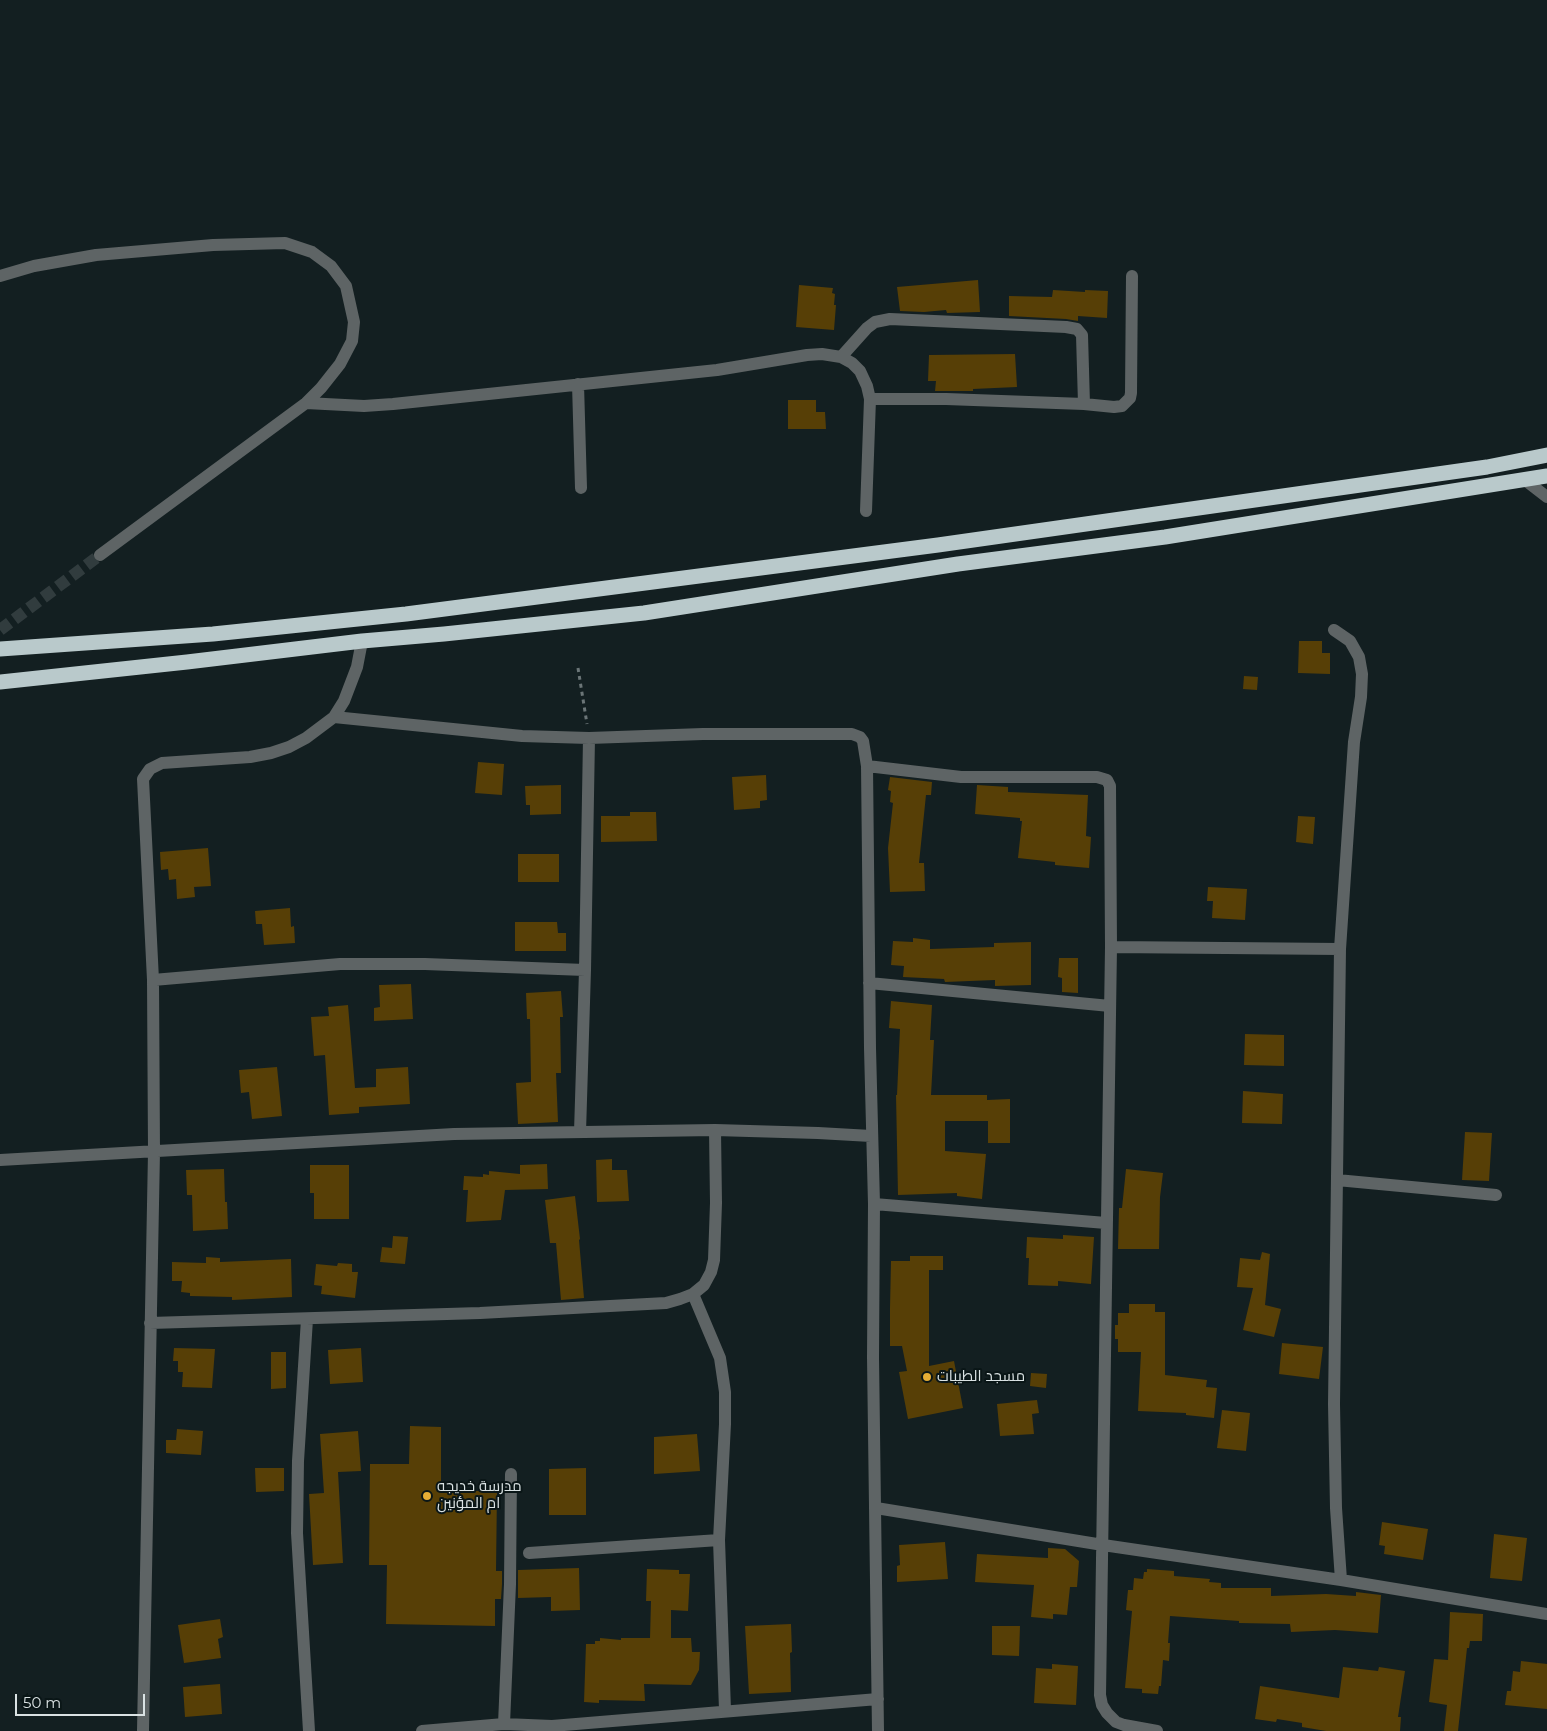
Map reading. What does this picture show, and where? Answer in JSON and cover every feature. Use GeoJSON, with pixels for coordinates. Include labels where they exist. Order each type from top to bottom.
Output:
{"type":"FeatureCollection","features":[{"type":"Feature","properties":{"kind":"highway"},"geometry":{"type":"LineString","coordinates":[[0,649],[213,634],[406,614],[938,545],[1487,467],[1547,455]]}},
{"type":"Feature","properties":{"kind":"highway"},"geometry":{"type":"LineString","coordinates":[[0,682],[187,662],[362,640],[444,634],[653,612],[958,564],[1165,537],[1547,476]]}},
{"type":"Feature","properties":{"kind":"street"},"geometry":{"type":"LineString","coordinates":[[0,276],[34,266],[96,255],[204,246],[285,243],[312,252],[331,266],[346,286],[354,322],[352,341],[340,364],[321,388],[306,403],[100,555]]}},
{"type":"Feature","properties":{"kind":"street"},"geometry":{"type":"LineString","coordinates":[[870,399],[1122,406],[1130,398],[1132,276]]}},
{"type":"Feature","properties":{"kind":"street"},"geometry":{"type":"LineString","coordinates":[[841,357],[867,328],[875,322],[890,319],[1077,329],[1082,335],[1084,343],[1084,404]]}},
{"type":"Feature","properties":{"kind":"street"},"geometry":{"type":"LineString","coordinates":[[306,403],[364,406],[392,404],[717,370],[807,355],[822,354],[841,357],[852,363],[860,371],[867,386],[870,399],[866,511]]}},
{"type":"Feature","properties":{"kind":"street"},"geometry":{"type":"LineString","coordinates":[[578,384],[580,488]]}},
{"type":"Feature","properties":{"kind":"street"},"geometry":{"type":"LineString","coordinates":[[1525,480],[1547,497]]}},
{"type":"Feature","properties":{"kind":"street"},"geometry":{"type":"LineString","coordinates":[[1334,630],[1350,641],[1359,657],[1362,674],[1361,697],[1354,742],[1340,949],[1334,1404],[1336,1508],[1341,1580]]}},
{"type":"Feature","properties":{"kind":"street"},"geometry":{"type":"LineString","coordinates":[[143,1731],[154,1152],[153,980],[143,784],[146,773],[154,766],[162,763],[226,760],[271,753],[306,738],[334,718],[344,701],[356,667],[362,640]]}},
{"type":"Feature","properties":{"kind":"street"},"geometry":{"type":"LineString","coordinates":[[334,718],[522,736],[589,738],[703,734],[852,734],[860,737],[863,741],[867,766],[871,1136],[874,1204],[873,1357],[878,1731]]}},
{"type":"Feature","properties":{"kind":"street"},"geometry":{"type":"LineString","coordinates":[[580,1132],[589,738]]}},
{"type":"Feature","properties":{"kind":"street"},"geometry":{"type":"LineString","coordinates":[[867,766],[962,777],[1097,777],[1107,780],[1110,786],[1111,947],[1100,1695],[1102,1705],[1116,1722],[1157,1731]]}},
{"type":"Feature","properties":{"kind":"street"},"geometry":{"type":"LineString","coordinates":[[1111,947],[1340,949]]}},
{"type":"Feature","properties":{"kind":"street"},"geometry":{"type":"LineString","coordinates":[[153,980],[340,964],[425,964],[585,970]]}},
{"type":"Feature","properties":{"kind":"street"},"geometry":{"type":"LineString","coordinates":[[869,982],[1110,1006]]}},
{"type":"Feature","properties":{"kind":"street"},"geometry":{"type":"LineString","coordinates":[[0,1160],[395,1137],[715,1130],[871,1136]]}},
{"type":"Feature","properties":{"kind":"street"},"geometry":{"type":"LineString","coordinates":[[150,1323],[480,1312],[666,1303],[680,1300],[704,1285],[711,1272],[714,1260],[716,1203],[715,1130]]}},
{"type":"Feature","properties":{"kind":"street"},"geometry":{"type":"LineString","coordinates":[[1337,1180],[1496,1195]]}},
{"type":"Feature","properties":{"kind":"street"},"geometry":{"type":"LineString","coordinates":[[874,1204],[1106,1223]]}},
{"type":"Feature","properties":{"kind":"street"},"geometry":{"type":"LineString","coordinates":[[692,1294],[720,1358],[725,1392],[719,1540],[726,1710]]}},
{"type":"Feature","properties":{"kind":"street"},"geometry":{"type":"LineString","coordinates":[[307,1319],[298,1461],[297,1533],[309,1731]]}},
{"type":"Feature","properties":{"kind":"street"},"geometry":{"type":"LineString","coordinates":[[504,1724],[510,1584],[511,1474]]}},
{"type":"Feature","properties":{"kind":"street"},"geometry":{"type":"LineString","coordinates":[[876,1508],[1547,1614]]}},
{"type":"Feature","properties":{"kind":"street"},"geometry":{"type":"LineString","coordinates":[[529,1553],[719,1540]]}},
{"type":"Feature","properties":{"kind":"street"},"geometry":{"type":"LineString","coordinates":[[422,1731],[504,1724],[552,1728],[726,1710],[878,1699]]}},
{"type":"Feature","properties":{"kind":"path"},"geometry":{"type":"LineString","coordinates":[[578,668],[589,738]]}},
{"type":"Feature","properties":{"kind":"building"},"geometry":{"type":"Polygon","coordinates":[[[978,280],[980,312],[947,313],[946,310],[924,312],[900,311],[897,287],[978,280]]]}},
{"type":"Feature","properties":{"kind":"building"},"geometry":{"type":"Polygon","coordinates":[[[799,285],[833,288],[832,293],[835,294],[834,305],[836,305],[834,330],[796,327],[799,285]]]}},
{"type":"Feature","properties":{"kind":"building"},"geometry":{"type":"Polygon","coordinates":[[[1053,290],[1108,291],[1107,318],[1078,316],[1078,321],[1009,316],[1009,296],[1052,297],[1053,290]]]}},
{"type":"Feature","properties":{"kind":"building"},"geometry":{"type":"Polygon","coordinates":[[[1015,354],[1017,387],[973,389],[973,391],[935,391],[936,381],[928,381],[929,355],[1015,354]]]}},
{"type":"Feature","properties":{"kind":"building"},"geometry":{"type":"Polygon","coordinates":[[[788,400],[816,400],[816,412],[825,412],[826,429],[788,429],[788,400]]]}},
{"type":"Feature","properties":{"kind":"building"},"geometry":{"type":"Polygon","coordinates":[[[1299,641],[1322,641],[1322,653],[1330,653],[1330,674],[1298,673],[1299,641]]]}},
{"type":"Feature","properties":{"kind":"building"},"geometry":{"type":"Polygon","coordinates":[[[1244,676],[1258,677],[1257,690],[1243,689],[1244,676]]]}},
{"type":"Feature","properties":{"kind":"building"},"geometry":{"type":"Polygon","coordinates":[[[478,762],[504,764],[502,795],[475,793],[478,762]]]}},
{"type":"Feature","properties":{"kind":"building"},"geometry":{"type":"Polygon","coordinates":[[[766,775],[767,800],[760,801],[760,808],[734,810],[732,777],[766,775]]]}},
{"type":"Feature","properties":{"kind":"building"},"geometry":{"type":"Polygon","coordinates":[[[890,777],[932,782],[931,795],[926,795],[919,863],[924,863],[925,891],[890,892],[888,848],[893,803],[890,802],[891,791],[888,790],[890,777]]]}},
{"type":"Feature","properties":{"kind":"building"},"geometry":{"type":"Polygon","coordinates":[[[561,785],[561,814],[530,815],[530,805],[526,805],[525,786],[561,785]]]}},
{"type":"Feature","properties":{"kind":"building"},"geometry":{"type":"Polygon","coordinates":[[[977,785],[1008,787],[1008,792],[1088,795],[1086,836],[1091,837],[1089,868],[1055,865],[1055,862],[1018,858],[1022,821],[1020,821],[1020,818],[975,814],[977,785]]]}},
{"type":"Feature","properties":{"kind":"building"},"geometry":{"type":"Polygon","coordinates":[[[630,812],[656,812],[657,841],[601,842],[601,816],[630,816],[630,812]]]}},
{"type":"Feature","properties":{"kind":"building"},"geometry":{"type":"Polygon","coordinates":[[[1298,816],[1315,817],[1313,844],[1296,842],[1298,816]]]}},
{"type":"Feature","properties":{"kind":"building"},"geometry":{"type":"Polygon","coordinates":[[[208,848],[211,886],[194,887],[195,897],[177,899],[176,879],[169,880],[168,869],[161,870],[160,852],[208,848]]]}},
{"type":"Feature","properties":{"kind":"building"},"geometry":{"type":"Polygon","coordinates":[[[518,854],[559,854],[559,882],[518,882],[518,854]]]}},
{"type":"Feature","properties":{"kind":"building"},"geometry":{"type":"Polygon","coordinates":[[[1208,887],[1247,889],[1245,920],[1212,918],[1213,901],[1207,901],[1208,887]]]}},
{"type":"Feature","properties":{"kind":"building"},"geometry":{"type":"Polygon","coordinates":[[[290,908],[291,927],[294,926],[295,943],[264,945],[262,924],[256,924],[255,911],[290,908]]]}},
{"type":"Feature","properties":{"kind":"building"},"geometry":{"type":"Polygon","coordinates":[[[515,922],[557,922],[558,933],[566,933],[566,951],[515,951],[515,922]]]}},
{"type":"Feature","properties":{"kind":"building"},"geometry":{"type":"Polygon","coordinates":[[[913,938],[930,940],[930,949],[994,947],[994,943],[1031,942],[1031,985],[995,986],[995,980],[945,982],[944,979],[903,977],[904,966],[891,965],[893,941],[913,942],[913,938]]]}},
{"type":"Feature","properties":{"kind":"building"},"geometry":{"type":"Polygon","coordinates":[[[1059,958],[1078,958],[1078,993],[1062,992],[1062,978],[1058,977],[1059,958]]]}},
{"type":"Feature","properties":{"kind":"building"},"geometry":{"type":"Polygon","coordinates":[[[411,984],[413,1019],[374,1021],[374,1008],[380,1007],[379,985],[411,984]]]}},
{"type":"Feature","properties":{"kind":"building"},"geometry":{"type":"Polygon","coordinates":[[[561,991],[563,1017],[560,1017],[561,1073],[556,1073],[558,1122],[518,1124],[516,1083],[531,1082],[530,1019],[527,1019],[526,993],[561,991]]]}},
{"type":"Feature","properties":{"kind":"building"},"geometry":{"type":"Polygon","coordinates":[[[891,1001],[932,1005],[930,1040],[934,1040],[931,1095],[987,1095],[987,1100],[1010,1099],[1010,1143],[988,1143],[988,1121],[945,1121],[945,1151],[986,1154],[982,1199],[957,1196],[957,1193],[898,1195],[896,1095],[900,1029],[889,1028],[891,1001]]]}},
{"type":"Feature","properties":{"kind":"building"},"geometry":{"type":"Polygon","coordinates":[[[348,1005],[355,1088],[376,1087],[376,1069],[408,1067],[410,1104],[359,1107],[359,1113],[329,1115],[325,1055],[314,1056],[311,1017],[329,1016],[328,1007],[348,1005]]]}},
{"type":"Feature","properties":{"kind":"building"},"geometry":{"type":"Polygon","coordinates":[[[1245,1034],[1284,1035],[1284,1066],[1244,1065],[1245,1034]]]}},
{"type":"Feature","properties":{"kind":"building"},"geometry":{"type":"Polygon","coordinates":[[[277,1067],[282,1116],[252,1119],[249,1092],[241,1093],[239,1070],[277,1067]]]}},
{"type":"Feature","properties":{"kind":"building"},"geometry":{"type":"Polygon","coordinates":[[[1243,1091],[1283,1094],[1282,1124],[1242,1123],[1243,1091]]]}},
{"type":"Feature","properties":{"kind":"building"},"geometry":{"type":"Polygon","coordinates":[[[1465,1132],[1492,1133],[1489,1181],[1462,1180],[1465,1132]]]}},
{"type":"Feature","properties":{"kind":"building"},"geometry":{"type":"Polygon","coordinates":[[[612,1159],[612,1170],[627,1170],[629,1201],[597,1202],[596,1160],[612,1159]]]}},
{"type":"Feature","properties":{"kind":"building"},"geometry":{"type":"Polygon","coordinates":[[[547,1164],[548,1189],[505,1190],[501,1220],[466,1222],[468,1190],[463,1190],[464,1176],[483,1177],[483,1174],[489,1175],[489,1171],[520,1174],[520,1165],[547,1164]]]}},
{"type":"Feature","properties":{"kind":"building"},"geometry":{"type":"Polygon","coordinates":[[[310,1165],[349,1165],[349,1219],[314,1219],[314,1193],[310,1193],[310,1165]]]}},
{"type":"Feature","properties":{"kind":"building"},"geometry":{"type":"Polygon","coordinates":[[[224,1169],[228,1229],[193,1231],[192,1195],[187,1195],[186,1170],[224,1169]]]}},
{"type":"Feature","properties":{"kind":"building"},"geometry":{"type":"Polygon","coordinates":[[[1126,1169],[1163,1173],[1160,1197],[1159,1249],[1118,1249],[1119,1208],[1122,1208],[1126,1169]]]}},
{"type":"Feature","properties":{"kind":"building"},"geometry":{"type":"Polygon","coordinates":[[[575,1196],[584,1298],[561,1300],[556,1243],[550,1243],[545,1200],[575,1196]]]}},
{"type":"Feature","properties":{"kind":"building"},"geometry":{"type":"Polygon","coordinates":[[[1063,1235],[1094,1237],[1091,1284],[1058,1281],[1058,1286],[1028,1285],[1029,1258],[1026,1258],[1027,1237],[1063,1239],[1063,1235]]]}},
{"type":"Feature","properties":{"kind":"building"},"geometry":{"type":"Polygon","coordinates":[[[393,1236],[408,1237],[405,1264],[380,1262],[382,1247],[392,1248],[393,1236]]]}},
{"type":"Feature","properties":{"kind":"building"},"geometry":{"type":"Polygon","coordinates":[[[1262,1252],[1270,1254],[1265,1305],[1281,1309],[1274,1337],[1243,1330],[1253,1288],[1237,1287],[1240,1258],[1260,1260],[1262,1252]]]}},
{"type":"Feature","properties":{"kind":"building"},"geometry":{"type":"Polygon","coordinates":[[[910,1256],[943,1256],[943,1270],[929,1270],[929,1366],[954,1361],[963,1408],[908,1419],[899,1372],[907,1371],[902,1346],[890,1346],[890,1308],[891,1261],[910,1261],[910,1256]]]}},
{"type":"Feature","properties":{"kind":"building"},"geometry":{"type":"Polygon","coordinates":[[[206,1257],[220,1258],[220,1262],[291,1259],[292,1297],[232,1300],[232,1297],[190,1296],[190,1293],[181,1292],[182,1281],[172,1281],[172,1262],[206,1263],[206,1257]]]}},
{"type":"Feature","properties":{"kind":"building"},"geometry":{"type":"Polygon","coordinates":[[[338,1263],[352,1264],[352,1272],[358,1272],[355,1298],[321,1294],[322,1286],[314,1285],[316,1264],[337,1266],[338,1263]]]}},
{"type":"Feature","properties":{"kind":"building"},"geometry":{"type":"Polygon","coordinates":[[[1129,1304],[1155,1304],[1155,1312],[1165,1312],[1165,1375],[1207,1380],[1206,1387],[1217,1388],[1214,1418],[1186,1415],[1186,1413],[1138,1411],[1141,1352],[1118,1352],[1118,1339],[1115,1339],[1115,1325],[1118,1325],[1118,1313],[1129,1313],[1129,1304]]]}},
{"type":"Feature","properties":{"kind":"building"},"geometry":{"type":"Polygon","coordinates":[[[1282,1343],[1323,1347],[1319,1379],[1279,1374],[1282,1343]]]}},
{"type":"Feature","properties":{"kind":"building"},"geometry":{"type":"Polygon","coordinates":[[[174,1348],[215,1349],[212,1388],[182,1387],[183,1372],[178,1372],[178,1361],[173,1361],[174,1348]]]}},
{"type":"Feature","properties":{"kind":"building"},"geometry":{"type":"Polygon","coordinates":[[[361,1348],[363,1382],[330,1384],[328,1350],[361,1348]]]}},
{"type":"Feature","properties":{"kind":"building"},"geometry":{"type":"Polygon","coordinates":[[[271,1352],[286,1352],[286,1388],[271,1389],[271,1352]]]}},
{"type":"Feature","properties":{"kind":"building"},"geometry":{"type":"Polygon","coordinates":[[[1031,1373],[1047,1374],[1046,1388],[1030,1386],[1031,1373]]]}},
{"type":"Feature","properties":{"kind":"building"},"geometry":{"type":"Polygon","coordinates":[[[1037,1400],[1039,1413],[1032,1414],[1034,1434],[1000,1436],[997,1404],[1037,1400]]]}},
{"type":"Feature","properties":{"kind":"building"},"geometry":{"type":"Polygon","coordinates":[[[1222,1410],[1250,1413],[1246,1451],[1217,1448],[1222,1410]]]}},
{"type":"Feature","properties":{"kind":"building"},"geometry":{"type":"Polygon","coordinates":[[[410,1426],[441,1427],[441,1491],[497,1491],[496,1571],[502,1571],[502,1584],[501,1599],[495,1599],[495,1626],[386,1624],[387,1565],[369,1565],[370,1464],[409,1464],[410,1426]]]}},
{"type":"Feature","properties":{"kind":"building"},"geometry":{"type":"Polygon","coordinates":[[[177,1429],[203,1431],[201,1455],[166,1453],[166,1440],[176,1440],[177,1429]]]}},
{"type":"Feature","properties":{"kind":"building"},"geometry":{"type":"Polygon","coordinates":[[[358,1431],[361,1471],[338,1472],[343,1563],[313,1565],[309,1494],[324,1493],[320,1434],[358,1431]]]}},
{"type":"Feature","properties":{"kind":"building"},"geometry":{"type":"Polygon","coordinates":[[[697,1434],[700,1471],[654,1474],[654,1437],[697,1434]]]}},
{"type":"Feature","properties":{"kind":"building"},"geometry":{"type":"Polygon","coordinates":[[[255,1468],[284,1468],[284,1491],[256,1492],[255,1468]]]}},
{"type":"Feature","properties":{"kind":"building"},"geometry":{"type":"Polygon","coordinates":[[[586,1468],[586,1515],[549,1515],[549,1469],[586,1468]]]}},
{"type":"Feature","properties":{"kind":"building"},"geometry":{"type":"Polygon","coordinates":[[[1382,1522],[1428,1529],[1423,1560],[1384,1554],[1385,1546],[1379,1545],[1382,1522]]]}},
{"type":"Feature","properties":{"kind":"building"},"geometry":{"type":"Polygon","coordinates":[[[1494,1534],[1527,1538],[1522,1581],[1490,1578],[1494,1534]]]}},
{"type":"Feature","properties":{"kind":"building"},"geometry":{"type":"Polygon","coordinates":[[[945,1542],[948,1579],[897,1582],[897,1566],[900,1565],[899,1545],[945,1542]]]}},
{"type":"Feature","properties":{"kind":"building"},"geometry":{"type":"Polygon","coordinates":[[[1048,1548],[1065,1549],[1079,1561],[1077,1587],[1070,1587],[1067,1615],[1053,1614],[1053,1619],[1031,1617],[1034,1585],[975,1582],[977,1554],[1048,1558],[1048,1548]]]}},
{"type":"Feature","properties":{"kind":"building"},"geometry":{"type":"Polygon","coordinates":[[[579,1568],[580,1610],[551,1611],[551,1597],[518,1598],[518,1570],[579,1568]]]}},
{"type":"Feature","properties":{"kind":"building"},"geometry":{"type":"Polygon","coordinates":[[[647,1569],[679,1570],[679,1574],[690,1574],[688,1611],[671,1610],[671,1638],[691,1638],[692,1652],[700,1652],[699,1670],[691,1685],[644,1684],[645,1701],[599,1700],[599,1703],[584,1702],[586,1644],[595,1644],[595,1641],[600,1641],[600,1638],[621,1640],[621,1638],[650,1638],[651,1601],[646,1601],[647,1569]]]}},
{"type":"Feature","properties":{"kind":"building"},"geometry":{"type":"Polygon","coordinates":[[[1147,1569],[1174,1571],[1174,1576],[1210,1579],[1209,1582],[1221,1583],[1221,1588],[1271,1588],[1271,1596],[1326,1594],[1356,1596],[1356,1592],[1381,1595],[1378,1633],[1335,1630],[1291,1632],[1290,1624],[1239,1623],[1239,1621],[1170,1616],[1169,1661],[1163,1660],[1161,1686],[1159,1686],[1158,1694],[1142,1693],[1142,1689],[1125,1688],[1132,1611],[1126,1610],[1128,1590],[1133,1590],[1134,1578],[1143,1579],[1144,1572],[1147,1572],[1147,1569]]]}},
{"type":"Feature","properties":{"kind":"building"},"geometry":{"type":"Polygon","coordinates":[[[1450,1612],[1483,1614],[1482,1641],[1470,1641],[1469,1648],[1467,1648],[1458,1731],[1444,1731],[1447,1705],[1429,1702],[1434,1659],[1448,1660],[1450,1612]]]}},
{"type":"Feature","properties":{"kind":"building"},"geometry":{"type":"Polygon","coordinates":[[[220,1619],[223,1637],[218,1639],[221,1658],[184,1663],[178,1625],[220,1619]]]}},
{"type":"Feature","properties":{"kind":"building"},"geometry":{"type":"Polygon","coordinates":[[[791,1624],[791,1692],[749,1694],[745,1626],[791,1624]]]}},
{"type":"Feature","properties":{"kind":"building"},"geometry":{"type":"Polygon","coordinates":[[[992,1626],[1020,1626],[1019,1656],[992,1655],[992,1626]]]}},
{"type":"Feature","properties":{"kind":"building"},"geometry":{"type":"Polygon","coordinates":[[[1521,1661],[1547,1664],[1547,1709],[1505,1705],[1507,1691],[1511,1691],[1513,1671],[1520,1672],[1521,1661]]]}},
{"type":"Feature","properties":{"kind":"building"},"geometry":{"type":"Polygon","coordinates":[[[1052,1664],[1078,1666],[1076,1705],[1034,1703],[1036,1668],[1052,1669],[1052,1664]]]}},
{"type":"Feature","properties":{"kind":"building"},"geometry":{"type":"Polygon","coordinates":[[[1343,1667],[1378,1671],[1379,1667],[1405,1671],[1398,1717],[1401,1717],[1400,1731],[1326,1731],[1302,1727],[1302,1723],[1277,1719],[1276,1722],[1255,1719],[1260,1686],[1339,1698],[1343,1667]]]}},
{"type":"Feature","properties":{"kind":"building"},"geometry":{"type":"Polygon","coordinates":[[[220,1684],[222,1714],[185,1717],[183,1687],[220,1684]]]}},
{"type":"Feature","properties":{"kind":"tunnel"},"geometry":{"type":"LineString","coordinates":[[0,630],[100,555]]}},
{"type":"Feature","properties":{"kind":"place","name":"مسجد الطيبات"},"geometry":{"type":"Point","coordinates":[927,1377]}},
{"type":"Feature","properties":{"kind":"place","name":"مدرسة خديجه ام المؤنين"},"geometry":{"type":"Point","coordinates":[427,1496]}}]}
